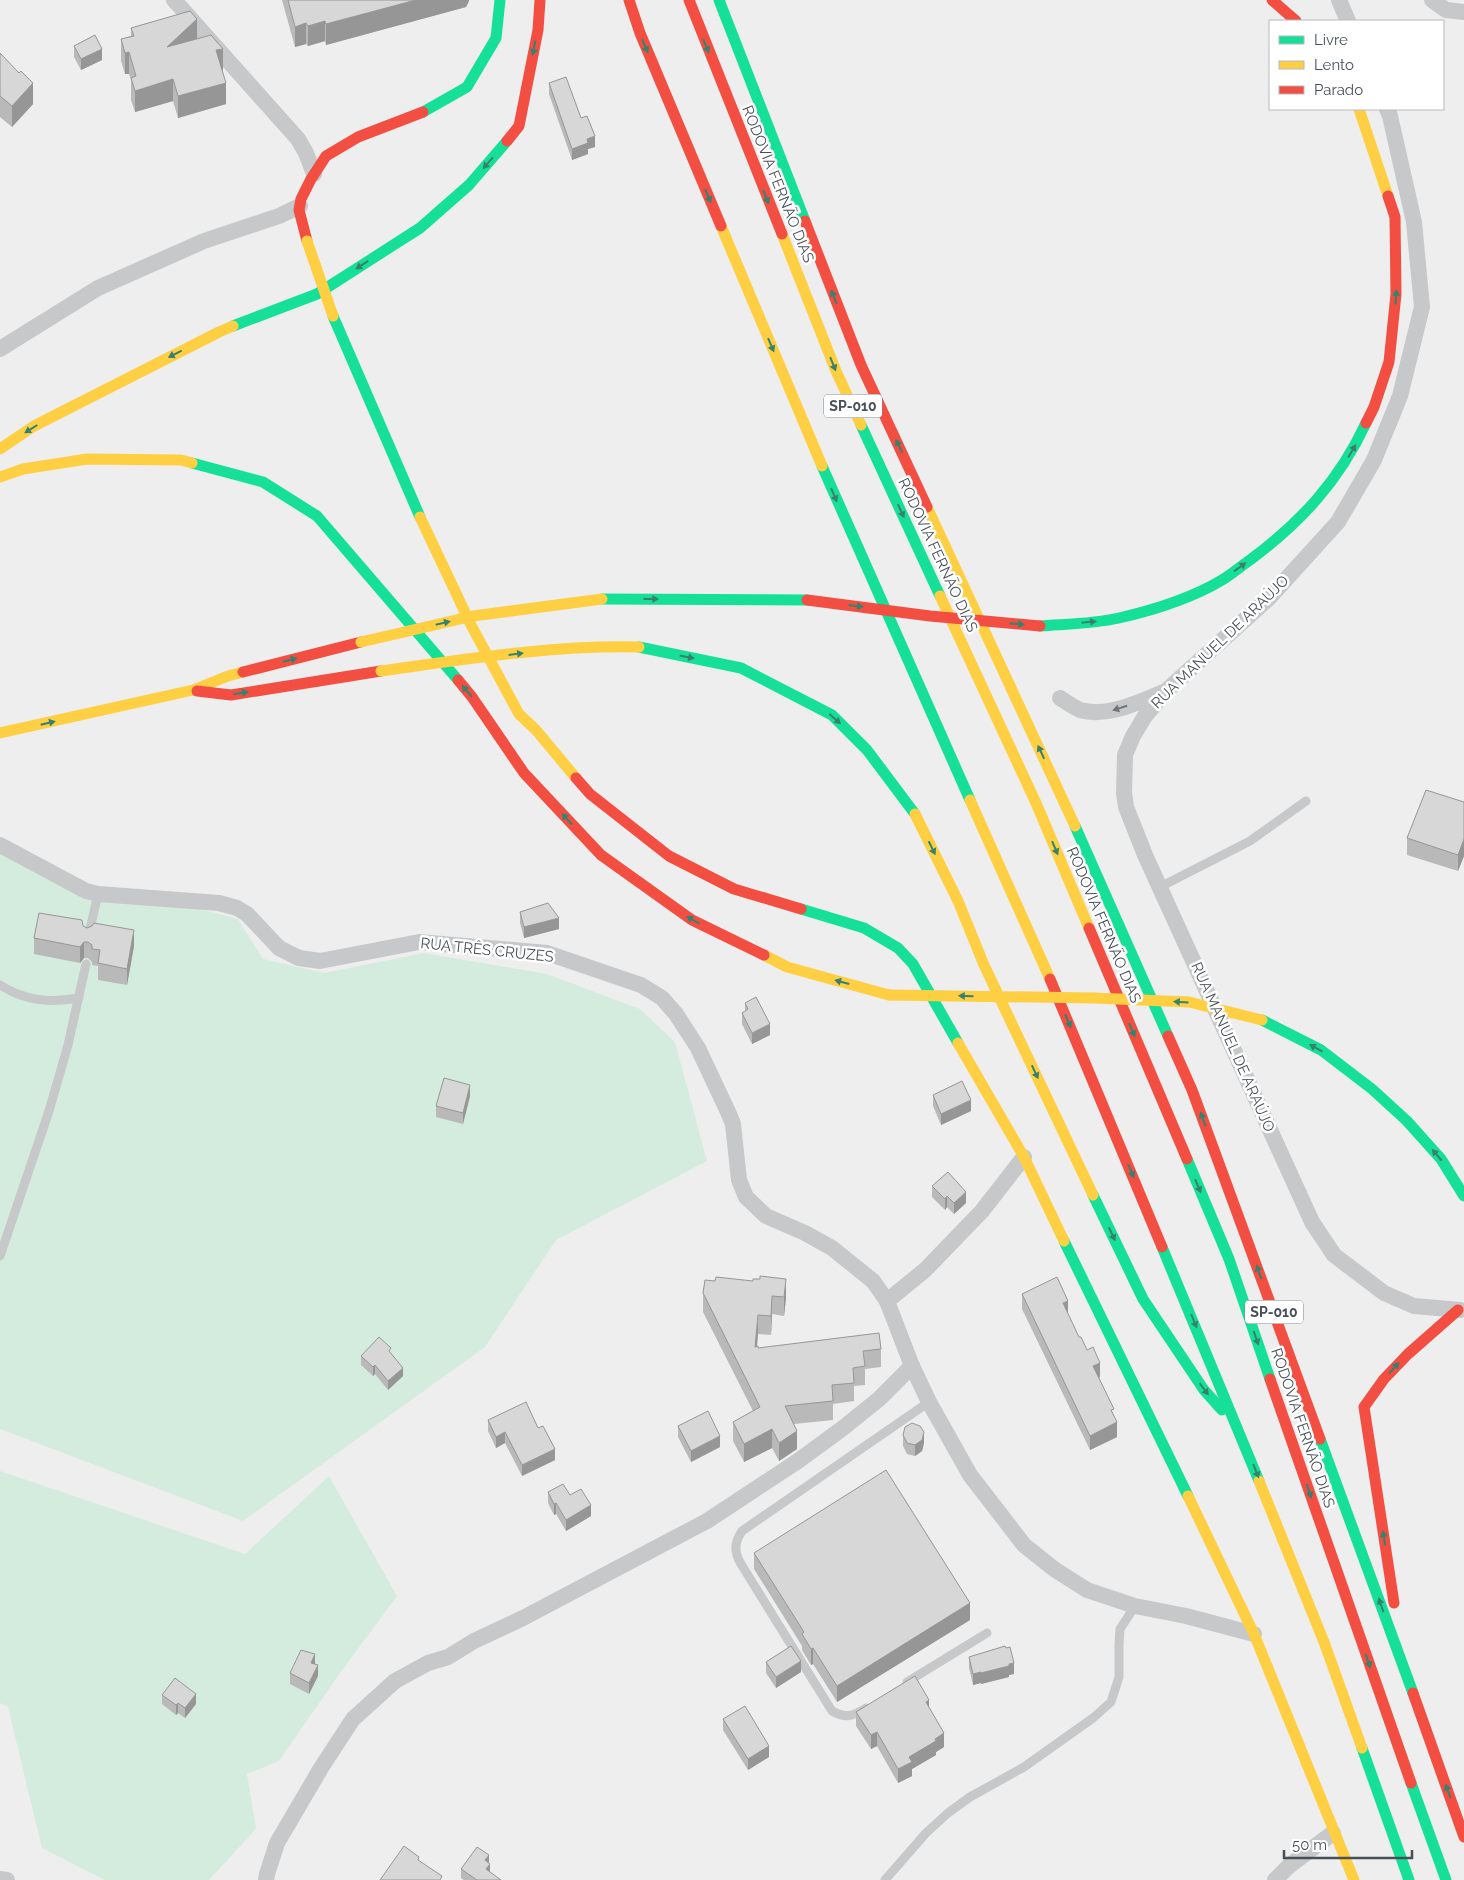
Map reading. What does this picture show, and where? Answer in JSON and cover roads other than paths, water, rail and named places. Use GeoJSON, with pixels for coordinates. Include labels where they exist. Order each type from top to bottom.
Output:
{"type":"FeatureCollection","features":[{"type":"Feature","properties":{"kind":"main road"},"geometry":{"type":"LineString","coordinates":[[500,0],[496,38],[468,87],[428,110],[358,137],[326,156],[314,174],[301,199],[300,206],[301,222],[333,316],[425,528],[471,625],[519,714],[536,730],[590,794],[668,856],[734,889],[864,928],[898,948],[914,964],[1024,1157],[1254,1634],[1354,1880]]}},
{"type":"Feature","properties":{"kind":"main road"},"geometry":{"type":"LineString","coordinates":[[0,449],[34,426],[219,332],[317,294],[420,228],[469,185],[520,126],[538,30],[540,0]]}},
{"type":"Feature","properties":{"kind":"main road"},"geometry":{"type":"LineString","coordinates":[[629,0],[640,33],[839,507],[1042,960],[1238,1427],[1324,1642],[1409,1880]]}},
{"type":"Feature","properties":{"kind":"main road","name":"RODOVIA FERNÃO DIAS"},"geometry":{"type":"LineString","coordinates":[[689,0],[836,371],[1036,803],[1229,1259],[1339,1580],[1446,1880]]}},
{"type":"Feature","properties":{"kind":"main road","name":"RODOVIA FERNÃO DIAS"},"geometry":{"type":"LineString","coordinates":[[719,0],[862,365],[1062,796],[1192,1090],[1464,1837]]}},
{"type":"Feature","properties":{"kind":"main road"},"geometry":{"type":"LineString","coordinates":[[1272,0],[1295,20]]}},
{"type":"Feature","properties":{"kind":"main road"},"geometry":{"type":"LineString","coordinates":[[0,733],[193,690],[228,676],[473,616],[602,599],[808,600],[930,616],[1040,626],[1088,623],[1136,614],[1184,598],[1222,580],[1276,540],[1317,500],[1353,451],[1374,407],[1389,362],[1396,294],[1395,217],[1359,110]]}},
{"type":"Feature","properties":{"kind":"main road"},"geometry":{"type":"LineString","coordinates":[[0,477],[23,469],[87,459],[181,460],[263,482],[317,516],[472,697],[524,773],[601,855],[692,920],[787,967],[889,995],[1094,998],[1189,1002],[1262,1020],[1321,1050],[1372,1089],[1407,1121],[1441,1158],[1464,1196]]}},
{"type":"Feature","properties":{"kind":"main road"},"geometry":{"type":"LineString","coordinates":[[193,690],[231,695],[381,671],[568,647],[604,645],[639,648],[741,668],[832,716],[867,750],[916,816],[958,901],[984,965],[1143,1299],[1204,1390],[1238,1427]]}},
{"type":"Feature","properties":{"kind":"main road"},"geometry":{"type":"LineString","coordinates":[[1405,1673],[1364,1407],[1384,1379],[1408,1354],[1461,1310]]}},
{"type":"Feature","properties":{"kind":"street"},"geometry":{"type":"LineString","coordinates":[[174,0],[298,138],[314,174]]}},
{"type":"Feature","properties":{"kind":"street"},"geometry":{"type":"LineString","coordinates":[[1339,0],[1348,20]]}},
{"type":"Feature","properties":{"kind":"street"},"geometry":{"type":"LineString","coordinates":[[1432,0],[1446,10],[1464,12]]}},
{"type":"Feature","properties":{"kind":"street","name":"RUA MANUEL DE ARAÚJO"},"geometry":{"type":"LineString","coordinates":[[1387,110],[1414,222],[1422,307],[1400,396],[1374,460],[1338,522],[1270,597],[1166,691],[1145,716],[1133,736],[1125,755],[1124,784],[1126,807],[1145,855],[1312,1222],[1334,1255],[1384,1292],[1414,1306],[1461,1310]]}},
{"type":"Feature","properties":{"kind":"street"},"geometry":{"type":"LineString","coordinates":[[0,349],[98,288],[204,240],[279,216],[300,206]]}},
{"type":"Feature","properties":{"kind":"street"},"geometry":{"type":"LineString","coordinates":[[1060,698],[1079,709],[1096,713],[1114,710],[1166,691]]}},
{"type":"Feature","properties":{"kind":"street","name":"RUA TRÊS CRUZES"},"geometry":{"type":"LineString","coordinates":[[0,844],[86,891],[98,894],[219,903],[237,908],[247,914],[279,948],[299,958],[320,961],[418,942],[547,953],[641,985],[662,998],[676,1014],[698,1048],[733,1124],[739,1180],[746,1197],[766,1216],[805,1233],[832,1248],[873,1281],[887,1300],[912,1366],[929,1402],[970,1475],[1024,1545],[1054,1569],[1087,1590],[1135,1606],[1186,1616],[1254,1634]]}},
{"type":"Feature","properties":{"kind":"street"},"geometry":{"type":"LineString","coordinates":[[887,1300],[925,1270],[982,1211],[1024,1157]]}},
{"type":"Feature","properties":{"kind":"street"},"geometry":{"type":"LineString","coordinates":[[266,1880],[277,1843],[320,1768],[354,1720],[395,1681],[428,1662],[448,1657],[474,1641],[531,1614],[707,1521],[798,1461],[843,1428],[879,1400],[912,1366]]}},
{"type":"Feature","properties":{"kind":"street"},"geometry":{"type":"LineString","coordinates":[[1275,1880],[1289,1866],[1334,1833]]}},
{"type":"Feature","properties":{"kind":"street"},"geometry":{"type":"LineString","coordinates":[[0,1879],[7,1880]]}},
{"type":"Feature","properties":{"kind":"lane"},"geometry":{"type":"LineString","coordinates":[[1160,887],[1250,841],[1306,801]]}},
{"type":"Feature","properties":{"kind":"lane"},"geometry":{"type":"LineString","coordinates":[[88,938],[98,894]]}},
{"type":"Feature","properties":{"kind":"lane"},"geometry":{"type":"LineString","coordinates":[[0,1256],[52,1102],[68,1045],[86,964]]}},
{"type":"Feature","properties":{"kind":"lane"},"geometry":{"type":"LineString","coordinates":[[0,986],[32,999],[56,1002],[79,998]]}},
{"type":"Feature","properties":{"kind":"lane"},"geometry":{"type":"LineString","coordinates":[[875,1702],[850,1717],[841,1716],[832,1711],[740,1564],[735,1554],[736,1540],[742,1531],[929,1402]]}},
{"type":"Feature","properties":{"kind":"lane"},"geometry":{"type":"LineString","coordinates":[[885,1880],[926,1833],[948,1813],[970,1797],[1024,1767],[1093,1718],[1111,1702],[1120,1677],[1120,1629],[1135,1606]]}},
{"type":"Feature","properties":{"kind":"lane"},"geometry":{"type":"LineString","coordinates":[[899,1687],[987,1633]]}}]}
